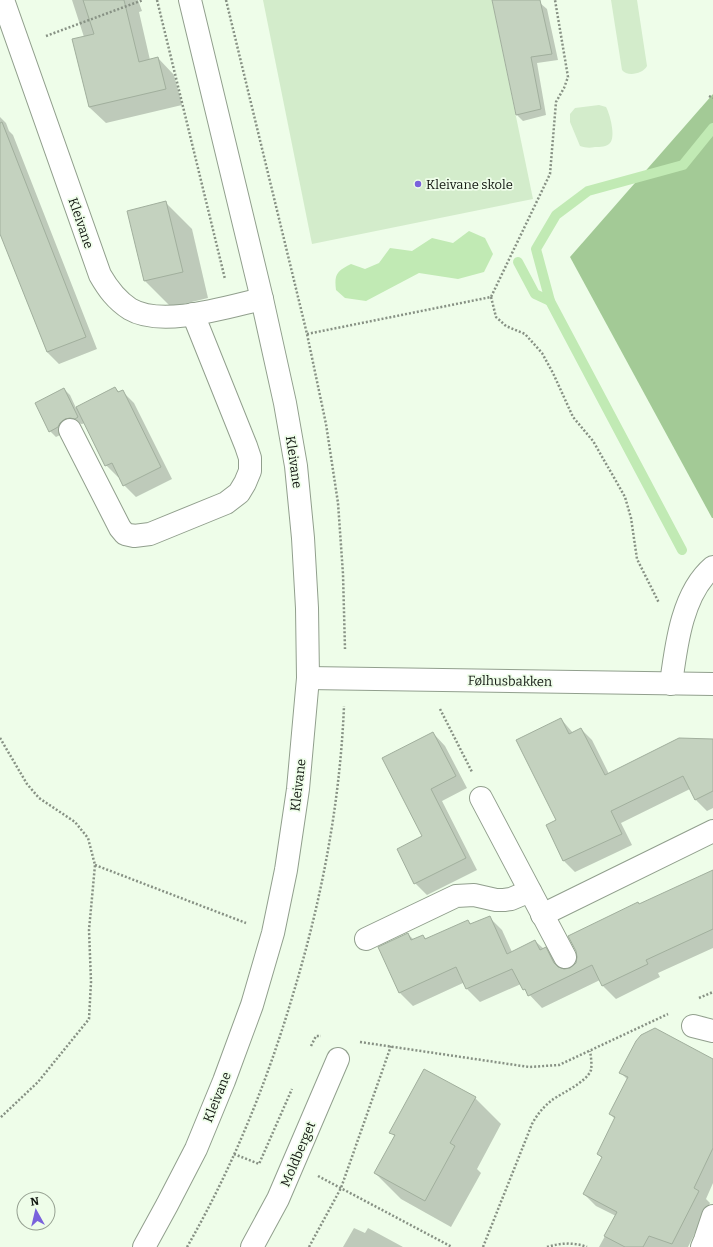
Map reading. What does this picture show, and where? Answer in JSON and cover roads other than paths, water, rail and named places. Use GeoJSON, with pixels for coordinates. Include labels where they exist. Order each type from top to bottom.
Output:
{"type":"FeatureCollection","features":[{"type":"Feature","properties":{"kind":"street","name":"Kleivane"},"geometry":{"type":"LineString","coordinates":[[3,0],[100,275],[109,291],[131,310],[147,315],[165,317],[193,314],[262,299]]}},
{"type":"Feature","properties":{"kind":"street","name":"Kleivane"},"geometry":{"type":"LineString","coordinates":[[144,1247],[196,1149],[224,1081],[252,1005],[273,933],[286,870],[298,789],[308,678],[307,608],[296,466],[285,403],[262,299],[190,0]]}},
{"type":"Feature","properties":{"kind":"street"},"geometry":{"type":"LineString","coordinates":[[70,430],[120,528],[125,534],[134,536],[150,534],[226,503],[239,493],[246,483],[250,471],[250,458],[193,314]]}},
{"type":"Feature","properties":{"kind":"street"},"geometry":{"type":"LineString","coordinates":[[671,684],[682,619],[696,589],[707,572],[713,567]]}},
{"type":"Feature","properties":{"kind":"street","name":"Følhusbakken"},"geometry":{"type":"LineString","coordinates":[[308,678],[713,684]]}},
{"type":"Feature","properties":{"kind":"street"},"geometry":{"type":"LineString","coordinates":[[481,798],[565,957]]}},
{"type":"Feature","properties":{"kind":"street"},"geometry":{"type":"LineString","coordinates":[[542,915],[713,831]]}},
{"type":"Feature","properties":{"kind":"street"},"geometry":{"type":"LineString","coordinates":[[366,939],[456,896],[474,895],[496,900],[504,900],[511,899],[530,891]]}},
{"type":"Feature","properties":{"kind":"street","name":"Moldberget"},"geometry":{"type":"LineString","coordinates":[[252,1247],[278,1199],[294,1165],[338,1059]]}},
{"type":"Feature","properties":{"kind":"street"},"geometry":{"type":"LineString","coordinates":[[702,1247],[706,1240],[713,1216]]}},
{"type":"Feature","properties":{"kind":"waterway"},"geometry":{"type":"LineString","coordinates":[[682,550],[550,301],[536,249],[556,215],[588,191],[683,165],[713,128]]}},
{"type":"Feature","properties":{"kind":"waterway"},"geometry":{"type":"LineString","coordinates":[[518,262],[535,294],[550,301]]}},
{"type":"Feature","properties":{"kind":"place","name":"Kleivane skole"},"geometry":{"type":"Point","coordinates":[418,184]}}]}
